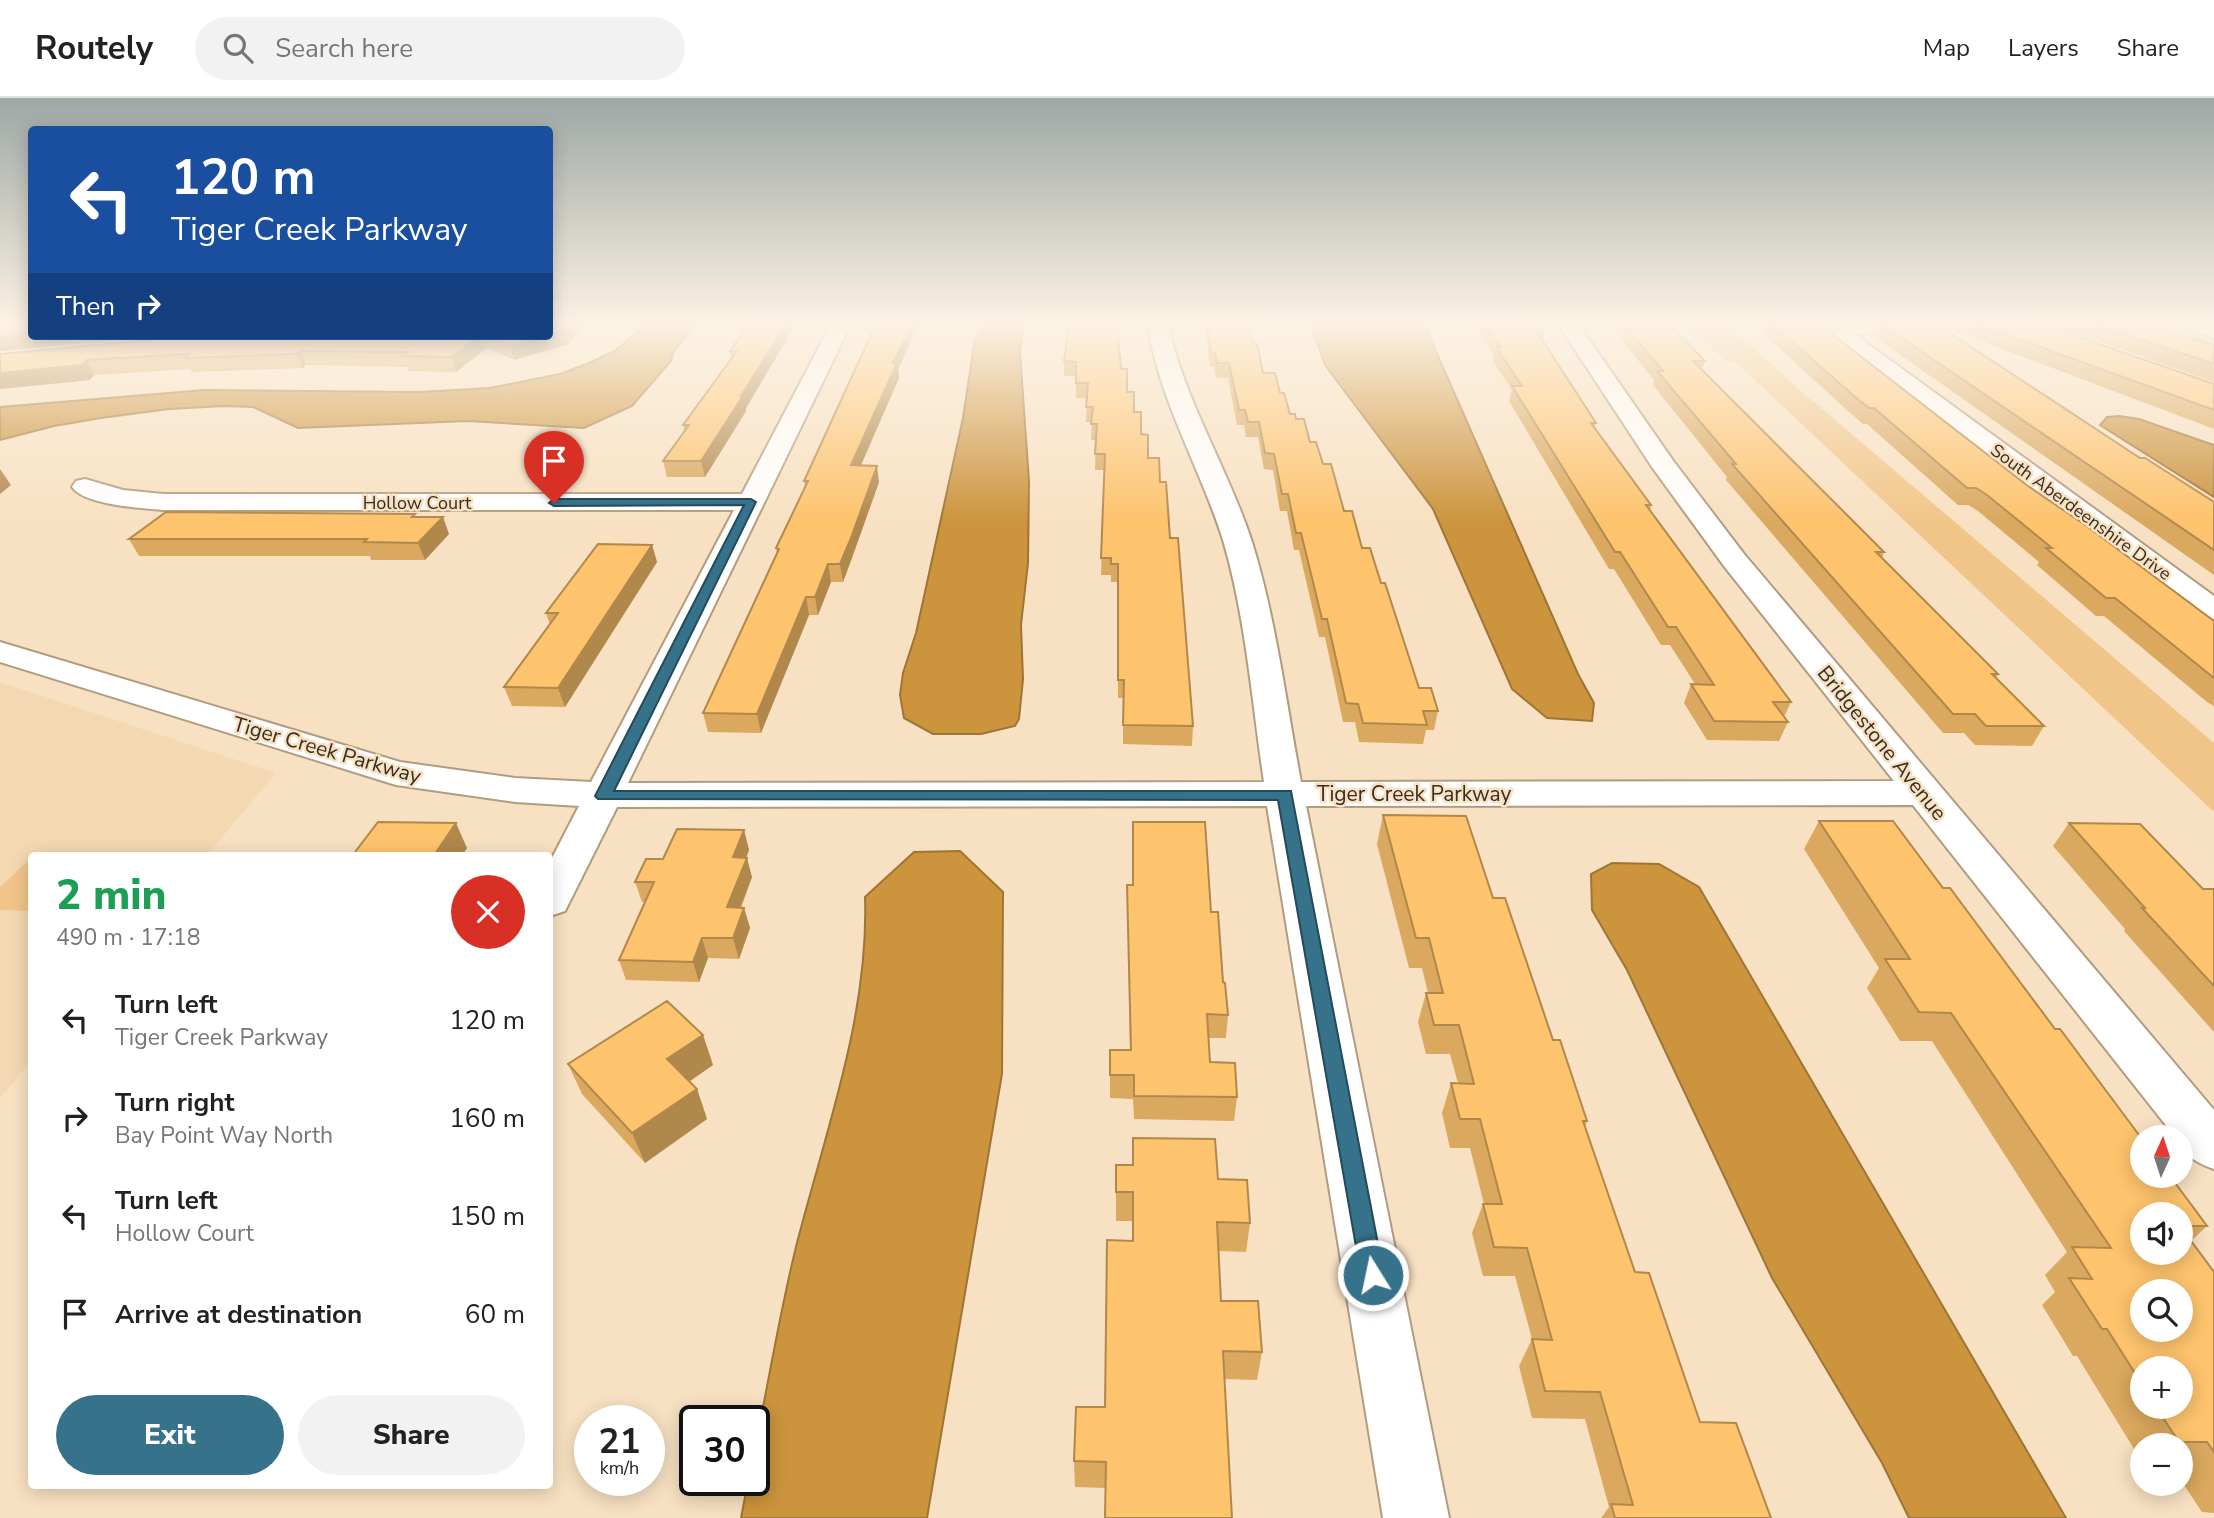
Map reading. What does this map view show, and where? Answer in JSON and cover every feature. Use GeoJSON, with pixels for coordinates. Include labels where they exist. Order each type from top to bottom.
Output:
{"type":"FeatureCollection","features":[{"type":"Feature","properties":{"kind":"street"},"geometry":{"type":"LineString","coordinates":[[553,895],[807,390]]}},
{"type":"Feature","properties":{"kind":"street"},"geometry":{"type":"LineString","coordinates":[[1178,390],[1208,459],[1238,544],[1251,597],[1416,1518]]}},
{"type":"Feature","properties":{"kind":"street","name":"Bridgestone Avenue"},"geometry":{"type":"LineString","coordinates":[[1613,390],[1665,467],[1734,560],[2214,1147]]}},
{"type":"Feature","properties":{"kind":"street","name":"South Aberdeenshire Drive"},"geometry":{"type":"LineString","coordinates":[[1916,390],[2214,610]]}},
{"type":"Feature","properties":{"kind":"street","name":"Hollow Court"},"geometry":{"type":"LineString","coordinates":[[85,486],[121,498],[163,502],[751,502]]}},
{"type":"Feature","properties":{"kind":"street","name":"Tiger Creek Parkway"},"geometry":{"type":"LineString","coordinates":[[0,652],[396,773],[515,790],[603,796],[1923,793]]}},
{"type":"Feature","properties":{"kind":"shaded area"},"geometry":{"type":"Polygon","coordinates":[[[201,390],[646,390],[632,406],[584,428],[468,421],[298,428],[253,407],[225,406],[169,409],[101,418],[54,426],[0,440],[0,407],[201,390]]]}},
{"type":"Feature","properties":{"kind":"shaded area"},"geometry":{"type":"Polygon","coordinates":[[[967,390],[1023,390],[1029,481],[1028,563],[1021,625],[1023,679],[1019,719],[1015,726],[981,734],[933,734],[904,718],[900,695],[967,390]]]}},
{"type":"Feature","properties":{"kind":"shaded area"},"geometry":{"type":"Polygon","coordinates":[[[1344,390],[1453,390],[1578,674],[1594,703],[1592,721],[1547,718],[1512,689],[1433,509],[1344,390]]]}},
{"type":"Feature","properties":{"kind":"shaded area"},"geometry":{"type":"Polygon","coordinates":[[[1766,390],[1800,390],[2214,743],[2214,812],[1766,390]]]}},
{"type":"Feature","properties":{"kind":"shaded area"},"geometry":{"type":"Polygon","coordinates":[[[2107,417],[2139,419],[2214,445],[2214,497],[2100,425],[2107,417]]]}},
{"type":"Feature","properties":{"kind":"shaded area"},"geometry":{"type":"Polygon","coordinates":[[[0,682],[276,773],[209,852],[28,852],[28,1065],[0,1098],[0,682]]]}},
{"type":"Feature","properties":{"kind":"shaded area"},"geometry":{"type":"Polygon","coordinates":[[[960,851],[1003,892],[1002,1074],[927,1518],[741,1518],[745,1496],[770,1496],[770,1405],[763,1405],[792,1265],[853,1027],[864,941],[865,897],[914,852],[960,851]]]}},
{"type":"Feature","properties":{"kind":"shaded area"},"geometry":{"type":"Polygon","coordinates":[[[28,861],[28,911],[0,910],[0,887],[28,861]]]}},
{"type":"Feature","properties":{"kind":"shaded area"},"geometry":{"type":"Polygon","coordinates":[[[1612,863],[1659,864],[1699,887],[2066,1518],[1909,1518],[1882,1463],[1772,1278],[1627,970],[1592,910],[1591,874],[1612,863]]]}},
{"type":"Feature","properties":{"kind":"building"},"geometry":{"type":"Polygon","coordinates":[[[708,390],[745,390],[701,461],[663,461],[689,425],[683,425],[708,390]]]}},
{"type":"Feature","properties":{"kind":"building"},"geometry":{"type":"Polygon","coordinates":[[[846,390],[885,390],[851,465],[877,466],[851,538],[840,564],[828,564],[815,597],[806,597],[757,714],[703,713],[779,549],[776,548],[808,481],[804,481],[846,390]]]}},
{"type":"Feature","properties":{"kind":"building"},"geometry":{"type":"Polygon","coordinates":[[[1087,390],[1134,392],[1134,412],[1141,412],[1141,434],[1148,435],[1148,458],[1159,458],[1160,482],[1166,482],[1170,538],[1178,538],[1193,726],[1123,725],[1124,680],[1118,680],[1118,564],[1111,564],[1111,558],[1101,558],[1105,454],[1095,454],[1097,424],[1091,424],[1093,407],[1086,407],[1087,390]]]}},
{"type":"Feature","properties":{"kind":"building"},"geometry":{"type":"Polygon","coordinates":[[[1235,390],[1279,390],[1284,393],[1290,414],[1295,414],[1296,419],[1304,419],[1310,442],[1316,442],[1323,464],[1331,464],[1344,511],[1352,511],[1362,548],[1370,548],[1381,583],[1385,583],[1419,688],[1431,688],[1438,711],[1423,711],[1427,725],[1363,723],[1358,704],[1346,703],[1327,619],[1322,619],[1301,533],[1296,533],[1288,494],[1282,494],[1274,454],[1265,453],[1259,422],[1248,422],[1245,410],[1239,410],[1235,390]]]}},
{"type":"Feature","properties":{"kind":"building"},"geometry":{"type":"Polygon","coordinates":[[[1515,390],[1575,390],[1596,423],[1591,423],[1651,505],[1646,505],[1791,702],[1773,702],[1788,722],[1714,721],[1691,684],[1714,685],[1676,627],[1668,627],[1620,552],[1615,552],[1515,390]]]}},
{"type":"Feature","properties":{"kind":"building"},"geometry":{"type":"Polygon","coordinates":[[[1673,390],[1722,390],[1884,552],[1876,552],[1998,674],[1992,674],[2044,726],[1986,726],[1975,714],[1953,714],[1732,464],[1736,464],[1673,390]]]}},
{"type":"Feature","properties":{"kind":"building"},"geometry":{"type":"Polygon","coordinates":[[[1847,390],[1904,390],[2028,486],[2084,524],[2214,621],[2214,678],[2115,598],[2106,598],[2046,548],[2052,548],[1987,495],[1976,488],[1967,488],[1874,408],[1869,408],[1847,390]]]}},
{"type":"Feature","properties":{"kind":"building"},"geometry":{"type":"Polygon","coordinates":[[[1979,390],[2037,390],[2140,458],[2145,458],[2214,502],[2214,550],[1979,390]]]}},
{"type":"Feature","properties":{"kind":"building"},"geometry":{"type":"Polygon","coordinates":[[[2160,390],[2214,390],[2214,410],[2160,390]]]}},
{"type":"Feature","properties":{"kind":"building"},"geometry":{"type":"Polygon","coordinates":[[[166,512],[415,514],[412,517],[443,517],[418,543],[364,542],[367,539],[129,539],[166,512]]]}},
{"type":"Feature","properties":{"kind":"building"},"geometry":{"type":"Polygon","coordinates":[[[598,544],[652,545],[558,688],[504,687],[558,613],[546,613],[598,544]]]}},
{"type":"Feature","properties":{"kind":"building"},"geometry":{"type":"Polygon","coordinates":[[[1383,815],[1466,816],[1493,898],[1505,898],[1553,1040],[1560,1040],[1587,1121],[1583,1121],[1635,1272],[1649,1273],[1700,1422],[1736,1423],[1771,1518],[1615,1518],[1611,1504],[1633,1505],[1600,1392],[1545,1391],[1532,1339],[1552,1340],[1527,1248],[1494,1247],[1483,1204],[1502,1204],[1480,1119],[1460,1119],[1451,1083],[1474,1084],[1459,1025],[1434,1025],[1426,993],[1443,993],[1429,938],[1416,938],[1383,815]]]}},
{"type":"Feature","properties":{"kind":"building"},"geometry":{"type":"Polygon","coordinates":[[[1819,821],[1893,821],[1943,888],[1950,888],[2055,1029],[2060,1029],[2132,1125],[2130,1188],[2179,1188],[2189,1202],[2130,1202],[2130,1265],[2193,1265],[2193,1244],[2214,1272],[2214,1452],[2207,1442],[2193,1442],[2193,1433],[2173,1433],[2164,1419],[2193,1419],[2193,1356],[2130,1356],[2130,1365],[2107,1329],[2102,1329],[2069,1278],[2092,1279],[2072,1247],[2111,1248],[1951,1013],[1919,1012],[1885,959],[1910,959],[1819,821]]]}},
{"type":"Feature","properties":{"kind":"building"},"geometry":{"type":"Polygon","coordinates":[[[378,822],[456,823],[437,851],[455,852],[355,852],[378,822]]]}},
{"type":"Feature","properties":{"kind":"building"},"geometry":{"type":"Polygon","coordinates":[[[1133,822],[1205,822],[1211,912],[1218,912],[1228,1015],[1207,1014],[1210,1062],[1235,1063],[1237,1097],[1134,1096],[1134,1075],[1110,1075],[1110,1050],[1131,1050],[1127,885],[1133,885],[1133,822]]]}},
{"type":"Feature","properties":{"kind":"building"},"geometry":{"type":"Polygon","coordinates":[[[2069,823],[2140,824],[2203,889],[2214,889],[2214,986],[2142,908],[2145,908],[2069,823]]]}},
{"type":"Feature","properties":{"kind":"building"},"geometry":{"type":"Polygon","coordinates":[[[677,829],[744,830],[733,857],[747,858],[727,907],[744,908],[733,938],[702,938],[693,962],[619,960],[654,882],[635,882],[646,859],[663,859],[677,829]]]}},
{"type":"Feature","properties":{"kind":"building"},"geometry":{"type":"Polygon","coordinates":[[[667,1001],[703,1035],[667,1059],[697,1089],[632,1133],[568,1064],[667,1001]]]}},
{"type":"Feature","properties":{"kind":"building"},"geometry":{"type":"Polygon","coordinates":[[[1133,1138],[1215,1139],[1218,1179],[1247,1180],[1250,1223],[1217,1222],[1221,1301],[1258,1301],[1262,1352],[1223,1351],[1232,1518],[1105,1518],[1106,1462],[1074,1461],[1076,1407],[1105,1407],[1107,1240],[1133,1241],[1133,1192],[1116,1192],[1116,1165],[1133,1165],[1133,1138]]]}},
{"type":"Feature","properties":{"kind":"building"},"geometry":{"type":"Polygon","coordinates":[[[2193,1207],[2207,1226],[2193,1226],[2193,1207]]]}},
{"type":"Feature","properties":{"kind":"route"},"geometry":{"type":"LineString","coordinates":[[554,503],[751,502],[603,796],[1285,795],[1373,1275]]}}]}
